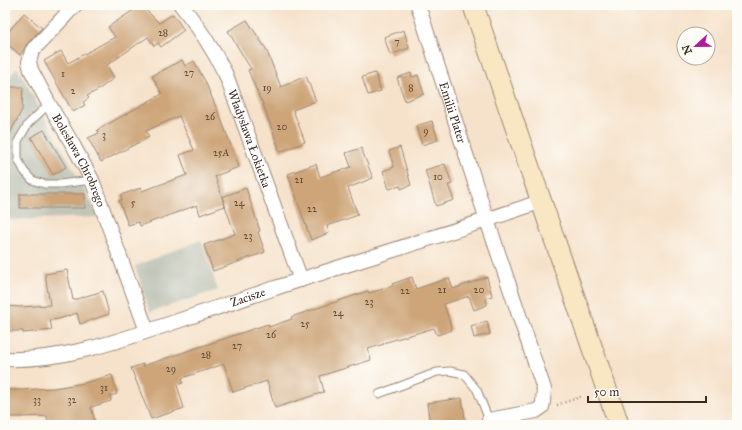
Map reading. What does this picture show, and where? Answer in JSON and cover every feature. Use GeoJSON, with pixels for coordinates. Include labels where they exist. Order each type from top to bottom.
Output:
{"type":"FeatureCollection","features":[{"type":"Feature","properties":{"kind":"street","name":"Bolesława Chrobrego"},"geometry":{"type":"LineString","coordinates":[[75,5],[32,51],[29,62],[31,70],[49,104],[92,180],[147,332]]}},
{"type":"Feature","properties":{"kind":"street","name":"Władysława Łokietka"},"geometry":{"type":"LineString","coordinates":[[181,5],[209,45],[224,73],[301,280]]}},
{"type":"Feature","properties":{"kind":"street","name":"Emilii Plater"},"geometry":{"type":"LineString","coordinates":[[418,5],[487,220]]}},
{"type":"Feature","properties":{"kind":"street"},"geometry":{"type":"LineString","coordinates":[[473,5],[619,425]]}},
{"type":"Feature","properties":{"kind":"street","name":"Zacisze"},"geometry":{"type":"LineString","coordinates":[[5,359],[22,360],[59,355],[106,344],[147,332],[542,201]]}},
{"type":"Feature","properties":{"kind":"street"},"geometry":{"type":"LineString","coordinates":[[487,220],[544,389],[542,407],[536,411],[489,423]]}},
{"type":"Feature","properties":{"kind":"lane"},"geometry":{"type":"LineString","coordinates":[[49,104],[28,124],[18,141],[18,159],[24,171],[32,180],[44,184],[60,184],[92,180]]}},
{"type":"Feature","properties":{"kind":"lane"},"geometry":{"type":"LineString","coordinates":[[379,394],[437,372],[450,371],[464,374],[477,390],[489,423]]}},
{"type":"Feature","properties":{"kind":"path"},"geometry":{"type":"LineString","coordinates":[[542,407],[554,406],[583,396]]}},
{"type":"Feature","properties":{"kind":"shaded area"},"geometry":{"type":"Polygon","coordinates":[[[17,67],[99,217],[5,220],[5,83],[17,67]]]}},
{"type":"Feature","properties":{"kind":"shaded area"},"geometry":{"type":"Polygon","coordinates":[[[201,240],[218,290],[150,312],[135,266],[201,240]]]}},
{"type":"Feature","properties":{"kind":"building"},"geometry":{"type":"Polygon","coordinates":[[[141,5],[159,23],[173,14],[184,30],[161,47],[158,43],[154,46],[148,37],[107,65],[114,78],[87,96],[89,98],[83,102],[85,105],[73,112],[44,61],[61,51],[68,63],[115,37],[108,27],[141,5]]]}},
{"type":"Feature","properties":{"kind":"building"},"geometry":{"type":"Polygon","coordinates":[[[24,13],[42,28],[26,45],[20,55],[5,42],[5,36],[24,13]]]}},
{"type":"Feature","properties":{"kind":"building"},"geometry":{"type":"Polygon","coordinates":[[[247,20],[266,49],[281,87],[306,76],[316,101],[293,110],[305,142],[280,152],[262,101],[248,70],[251,69],[228,31],[247,20]]]}},
{"type":"Feature","properties":{"kind":"building"},"geometry":{"type":"Polygon","coordinates":[[[404,30],[409,48],[390,55],[384,37],[404,30]]]}},
{"type":"Feature","properties":{"kind":"building"},"geometry":{"type":"Polygon","coordinates":[[[182,60],[185,66],[194,61],[205,81],[239,167],[215,176],[225,206],[200,215],[197,205],[140,226],[139,222],[128,225],[119,200],[122,200],[121,195],[141,188],[142,191],[187,175],[180,155],[194,150],[179,116],[146,131],[149,137],[101,162],[88,138],[99,133],[97,130],[162,94],[152,76],[182,60]]]}},
{"type":"Feature","properties":{"kind":"building"},"geometry":{"type":"Polygon","coordinates":[[[375,73],[381,91],[368,95],[362,77],[375,73]]]}},
{"type":"Feature","properties":{"kind":"building"},"geometry":{"type":"Polygon","coordinates":[[[411,73],[412,77],[418,75],[424,94],[405,101],[397,78],[411,73]]]}},
{"type":"Feature","properties":{"kind":"building"},"geometry":{"type":"Polygon","coordinates":[[[8,87],[23,87],[22,110],[5,143],[5,115],[8,110],[8,87]]]}},
{"type":"Feature","properties":{"kind":"building"},"geometry":{"type":"Polygon","coordinates":[[[432,121],[438,140],[422,145],[416,126],[432,121]]]}},
{"type":"Feature","properties":{"kind":"building"},"geometry":{"type":"Polygon","coordinates":[[[44,130],[66,167],[53,175],[31,137],[44,130]]]}},
{"type":"Feature","properties":{"kind":"building"},"geometry":{"type":"Polygon","coordinates":[[[400,147],[411,185],[401,189],[400,186],[389,189],[383,171],[394,167],[389,151],[400,147]]]}},
{"type":"Feature","properties":{"kind":"building"},"geometry":{"type":"Polygon","coordinates":[[[361,148],[373,178],[348,188],[358,215],[327,226],[329,233],[311,240],[288,174],[316,164],[320,177],[351,167],[346,153],[361,148]]]}},
{"type":"Feature","properties":{"kind":"building"},"geometry":{"type":"Polygon","coordinates":[[[445,164],[452,184],[448,185],[454,200],[436,206],[425,170],[445,164]]]}},
{"type":"Feature","properties":{"kind":"building"},"geometry":{"type":"Polygon","coordinates":[[[246,188],[265,252],[213,271],[204,245],[235,234],[222,197],[246,188]]]}},
{"type":"Feature","properties":{"kind":"building"},"geometry":{"type":"Polygon","coordinates":[[[20,194],[85,194],[85,208],[20,208],[20,194]]]}},
{"type":"Feature","properties":{"kind":"building"},"geometry":{"type":"Polygon","coordinates":[[[67,270],[73,300],[103,291],[109,314],[80,324],[77,313],[59,319],[50,320],[52,330],[23,333],[23,331],[5,331],[6,306],[20,307],[50,305],[45,274],[67,270]]]}},
{"type":"Feature","properties":{"kind":"building"},"geometry":{"type":"Polygon","coordinates":[[[412,277],[416,289],[449,278],[453,289],[487,277],[492,296],[486,298],[487,305],[474,310],[469,296],[444,304],[452,330],[437,335],[434,328],[368,349],[371,360],[320,376],[324,392],[275,408],[267,381],[233,392],[224,364],[182,378],[183,383],[177,385],[184,408],[151,419],[131,368],[143,364],[143,366],[268,324],[269,327],[292,319],[291,317],[368,291],[369,293],[393,286],[392,284],[412,277]]]}},
{"type":"Feature","properties":{"kind":"building"},"geometry":{"type":"Polygon","coordinates":[[[487,321],[490,334],[474,338],[471,326],[487,321]]]}},
{"type":"Feature","properties":{"kind":"building"},"geometry":{"type":"Polygon","coordinates":[[[112,375],[117,394],[110,396],[111,401],[91,407],[96,425],[48,425],[47,416],[5,417],[5,390],[54,388],[85,383],[112,375]]]}},
{"type":"Feature","properties":{"kind":"building"},"geometry":{"type":"Polygon","coordinates":[[[462,398],[466,425],[430,425],[427,403],[462,398]]]}}]}
